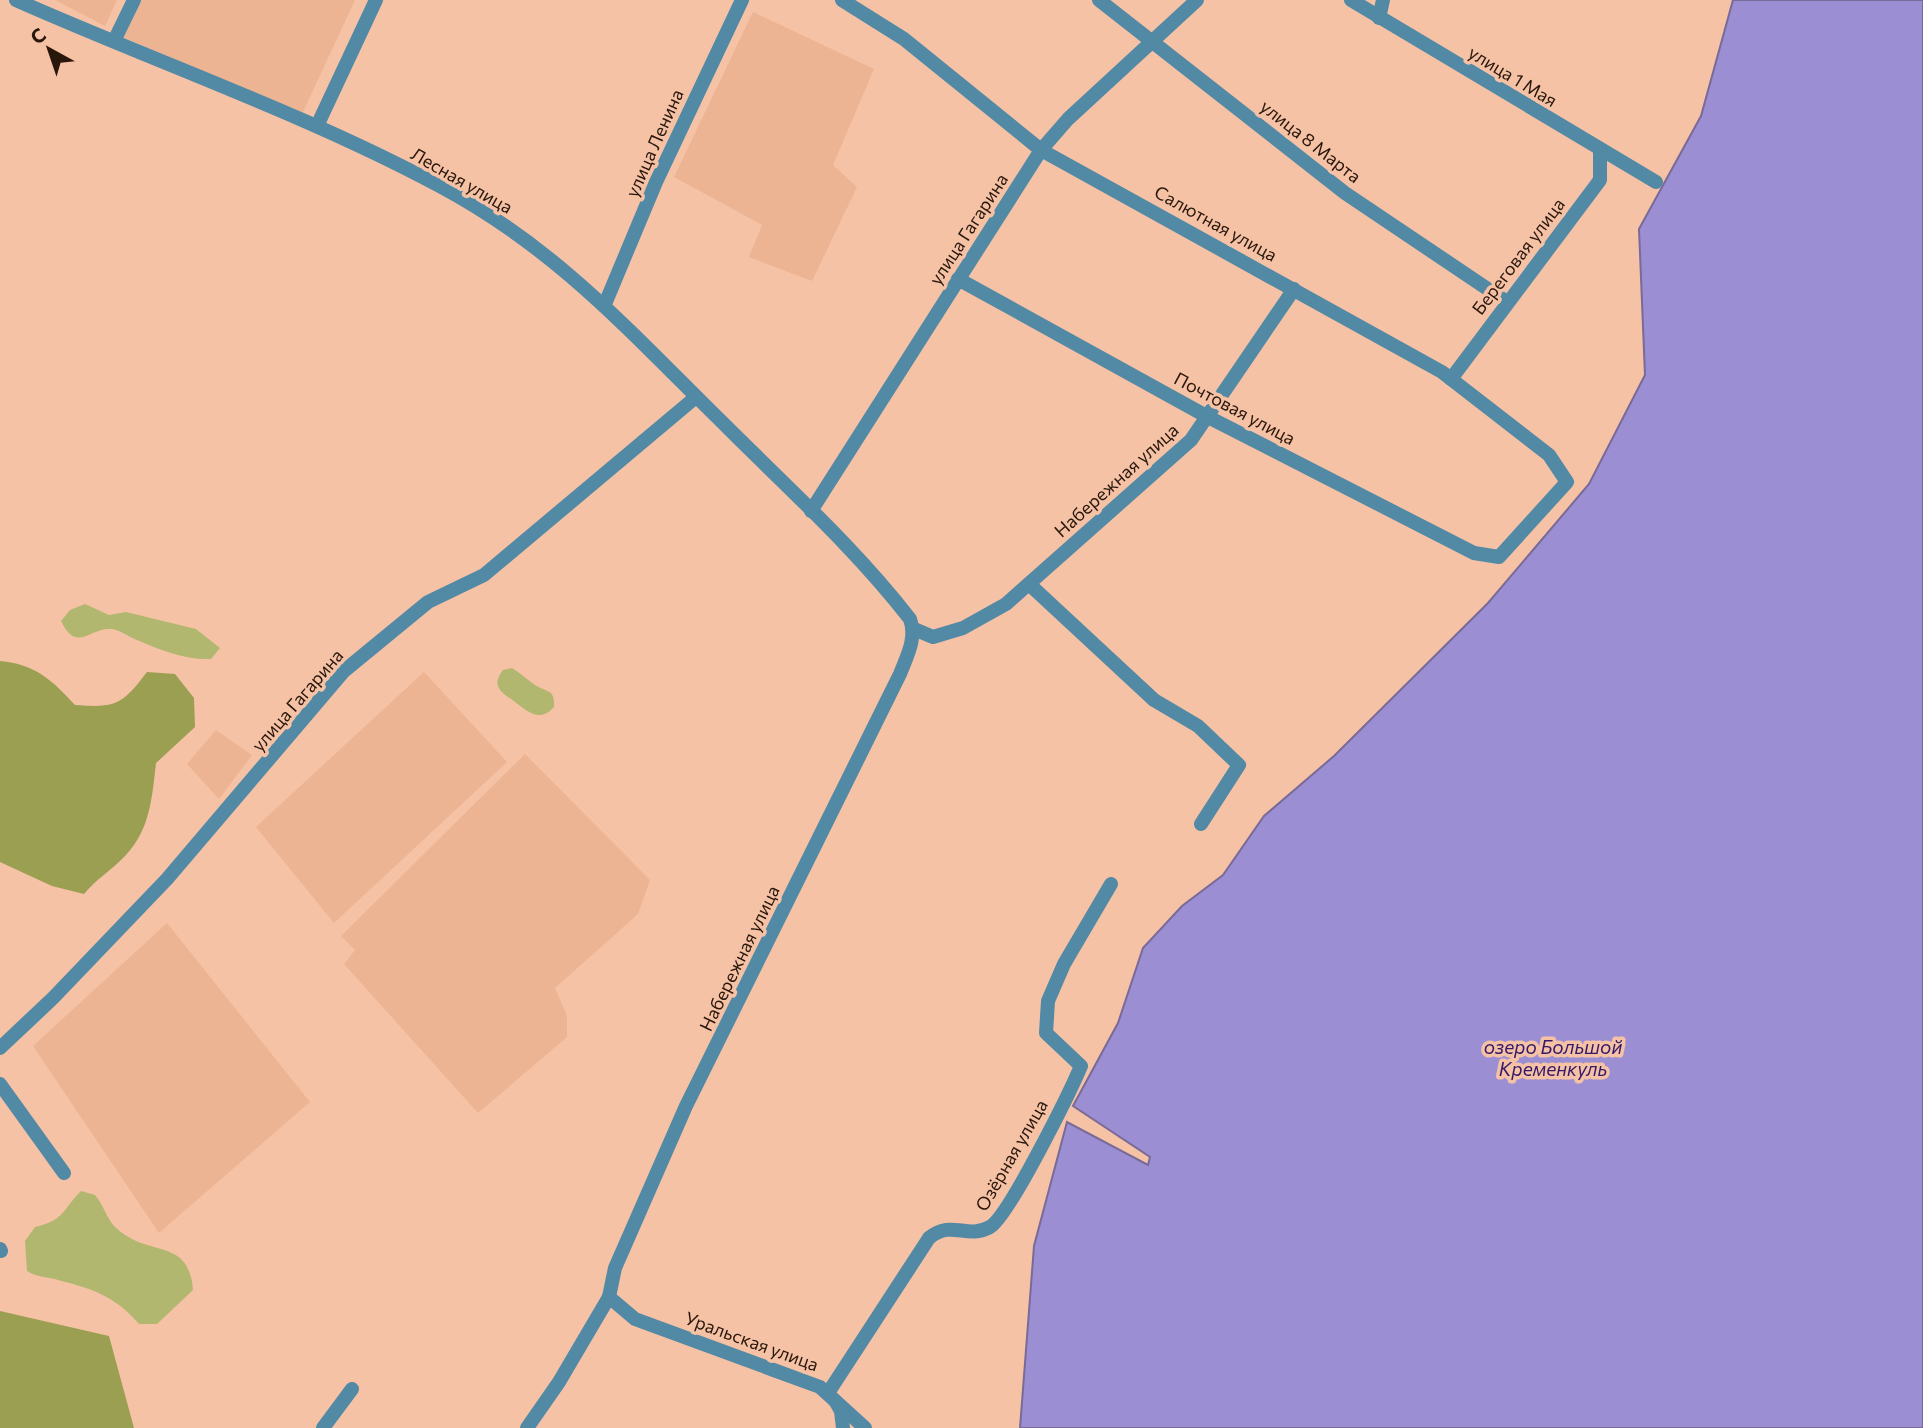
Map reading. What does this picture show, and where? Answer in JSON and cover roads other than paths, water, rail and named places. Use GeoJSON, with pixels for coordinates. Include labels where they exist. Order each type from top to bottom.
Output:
{"type":"FeatureCollection","features":[{"type":"Feature","properties":{"kind":"street","name":"Лесная улица"},"geometry":{"type":"LineString","coordinates":[[16,0],[317,127],[439,186],[499,222],[553,258],[605,304],[811,511]]}},
{"type":"Feature","properties":{"kind":"street"},"geometry":{"type":"LineString","coordinates":[[114,41],[134,0]]}},
{"type":"Feature","properties":{"kind":"street"},"geometry":{"type":"LineString","coordinates":[[317,127],[376,0]]}},
{"type":"Feature","properties":{"kind":"street","name":"улица Ленина"},"geometry":{"type":"LineString","coordinates":[[605,304],[656,182],[742,0]]}},
{"type":"Feature","properties":{"kind":"street","name":"Салютная улица"},"geometry":{"type":"LineString","coordinates":[[842,0],[904,39],[1041,150],[1451,379],[1549,455],[1567,482],[1499,557]]}},
{"type":"Feature","properties":{"kind":"street","name":"улица 8 Марта"},"geometry":{"type":"LineString","coordinates":[[1099,0],[1345,193],[1507,302]]}},
{"type":"Feature","properties":{"kind":"street","name":"улица Гагарина"},"geometry":{"type":"LineString","coordinates":[[811,511],[1041,150],[1068,119],[1197,0]]}},
{"type":"Feature","properties":{"kind":"street","name":"улица 1 Мая"},"geometry":{"type":"LineString","coordinates":[[1351,0],[1656,182]]}},
{"type":"Feature","properties":{"kind":"street"},"geometry":{"type":"LineString","coordinates":[[1379,18],[1383,0]]}},
{"type":"Feature","properties":{"kind":"street","name":"Береговая улица"},"geometry":{"type":"LineString","coordinates":[[1451,379],[1600,180],[1600,151]]}},
{"type":"Feature","properties":{"kind":"street","name":"Почтовая улица"},"geometry":{"type":"LineString","coordinates":[[958,279],[1208,417],[1474,553],[1499,557]]}},
{"type":"Feature","properties":{"kind":"street","name":"Набережная улица"},"geometry":{"type":"LineString","coordinates":[[527,1428],[613,1301],[615,1268],[686,1106],[900,674],[914,629],[933,637],[963,628],[1006,604],[1191,440],[1294,289]]}},
{"type":"Feature","properties":{"kind":"street","name":"улица Гагарина"},"geometry":{"type":"LineString","coordinates":[[0,1048],[54,998],[167,879],[344,671],[428,602],[484,575],[696,397]]}},
{"type":"Feature","properties":{"kind":"street"},"geometry":{"type":"LineString","coordinates":[[811,511],[900,606],[914,629]]}},
{"type":"Feature","properties":{"kind":"street"},"geometry":{"type":"LineString","coordinates":[[1029,584],[1154,700],[1198,726],[1239,765],[1201,824]]}},
{"type":"Feature","properties":{"kind":"street","name":"Озёрная улица"},"geometry":{"type":"LineString","coordinates":[[831,1396],[929,1238],[939,1230],[948,1228],[972,1232],[991,1226],[1019,1183],[1081,1066],[1046,1033],[1048,1001],[1064,964],[1111,884]]}},
{"type":"Feature","properties":{"kind":"street"},"geometry":{"type":"LineString","coordinates":[[0,1084],[64,1173]]}},
{"type":"Feature","properties":{"kind":"street","name":"Уральская улица"},"geometry":{"type":"LineString","coordinates":[[613,1301],[635,1319],[806,1381],[831,1396],[865,1428]]}},
{"type":"Feature","properties":{"kind":"street"},"geometry":{"type":"LineString","coordinates":[[323,1428],[352,1389]]}},
{"type":"Feature","properties":{"kind":"street"},"geometry":{"type":"LineString","coordinates":[[831,1396],[841,1411],[843,1428]]}},
{"type":"Feature","properties":{"kind":"water","name":"озеро Большой Кременкуль"},"geometry":{"type":"Polygon","coordinates":[[[1733,0],[1923,0],[1923,1428],[1020,1428],[1034,1246],[1067,1122],[1148,1165],[1150,1157],[1073,1106],[1118,1023],[1143,948],[1182,906],[1223,875],[1264,816],[1334,756],[1488,603],[1589,484],[1645,375],[1639,229],[1701,116],[1733,0]]]}}]}
